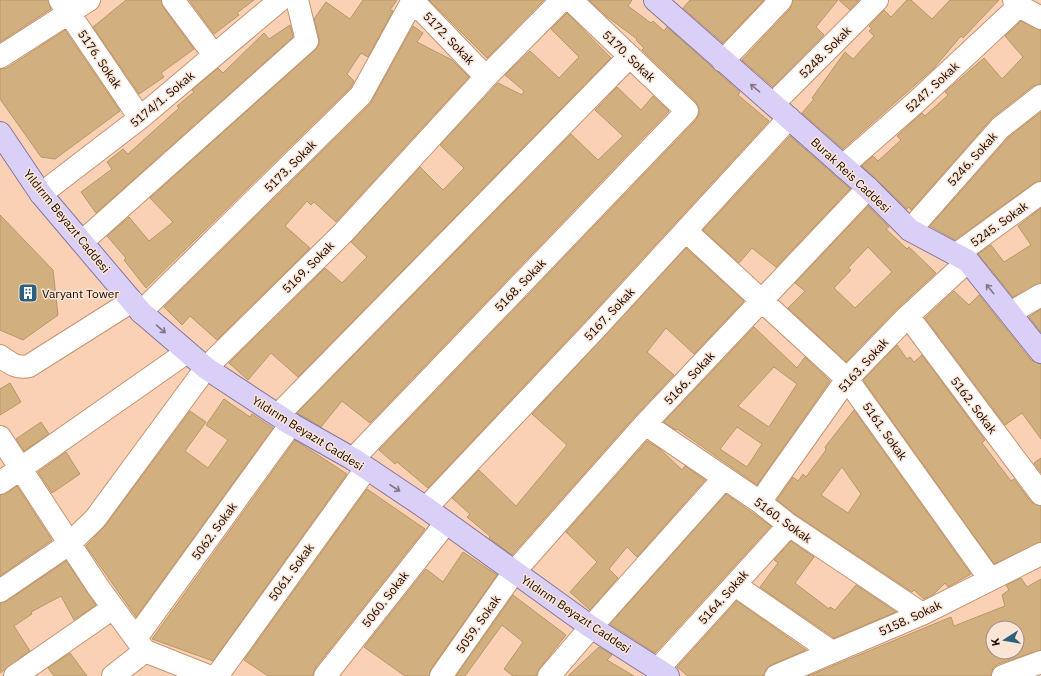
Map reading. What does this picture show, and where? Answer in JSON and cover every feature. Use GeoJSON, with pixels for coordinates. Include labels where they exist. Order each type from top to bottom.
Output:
{"type":"FeatureCollection","features":[{"type":"Feature","properties":{"kind":"main road","name":"Burak Reis Caddesi"},"geometry":{"type":"LineString","coordinates":[[663,3],[723,61],[868,188],[910,230],[962,258],[1010,313],[1041,352]]}},
{"type":"Feature","properties":{"kind":"main road","name":"Yıldırım Beyazıt Caddesi"},"geometry":{"type":"LineString","coordinates":[[1,136],[41,194],[137,306],[206,368],[426,508],[591,627],[663,672]]}},
{"type":"Feature","properties":{"kind":"street"},"geometry":{"type":"LineString","coordinates":[[0,57],[65,7],[89,0]]}},
{"type":"Feature","properties":{"kind":"street"},"geometry":{"type":"LineString","coordinates":[[173,0],[214,55]]}},
{"type":"Feature","properties":{"kind":"street","name":"5174/1. Sokak"},"geometry":{"type":"LineString","coordinates":[[41,194],[140,118],[280,0]]}},
{"type":"Feature","properties":{"kind":"street"},"geometry":{"type":"LineString","coordinates":[[82,242],[307,41],[298,0]]}},
{"type":"Feature","properties":{"kind":"street","name":"5172. Sokak"},"geometry":{"type":"LineString","coordinates":[[413,0],[486,77]]}},
{"type":"Feature","properties":{"kind":"street","name":"5173. Sokak"},"geometry":{"type":"LineString","coordinates":[[0,356],[15,366],[22,368],[29,366],[137,306],[361,95],[413,0]]}},
{"type":"Feature","properties":{"kind":"street","name":"5169. Sokak"},"geometry":{"type":"LineString","coordinates":[[0,591],[69,544],[95,519],[206,368],[343,233],[486,77],[562,0]]}},
{"type":"Feature","properties":{"kind":"street","name":"5170. Sokak"},"geometry":{"type":"LineString","coordinates":[[571,0],[687,111]]}},
{"type":"Feature","properties":{"kind":"street"},"geometry":{"type":"LineString","coordinates":[[723,61],[781,0]]}},
{"type":"Feature","properties":{"kind":"street","name":"5248. Sokak"},"geometry":{"type":"LineString","coordinates":[[781,111],[877,0]]}},
{"type":"Feature","properties":{"kind":"street","name":"5176. Sokak"},"geometry":{"type":"LineString","coordinates":[[65,7],[140,118]]}},
{"type":"Feature","properties":{"kind":"street","name":"5247. Sokak"},"geometry":{"type":"LineString","coordinates":[[843,166],[1029,7]]}},
{"type":"Feature","properties":{"kind":"street","name":"5062. Sokak"},"geometry":{"type":"LineString","coordinates":[[113,676],[140,644],[285,419],[630,56]]}},
{"type":"Feature","properties":{"kind":"street","name":"5246. Sokak"},"geometry":{"type":"LineString","coordinates":[[910,230],[1000,128],[1041,96]]}},
{"type":"Feature","properties":{"kind":"street","name":"5168. Sokak"},"geometry":{"type":"LineString","coordinates":[[359,464],[687,111]]}},
{"type":"Feature","properties":{"kind":"street","name":"5167. Sokak"},"geometry":{"type":"LineString","coordinates":[[426,508],[686,231],[781,111]]}},
{"type":"Feature","properties":{"kind":"street","name":"5166. Sokak"},"geometry":{"type":"LineString","coordinates":[[514,572],[645,424],[868,188]]}},
{"type":"Feature","properties":{"kind":"street","name":"5245. Sokak"},"geometry":{"type":"LineString","coordinates":[[962,258],[1041,193]]}},
{"type":"Feature","properties":{"kind":"street","name":"5161. Sokak"},"geometry":{"type":"LineString","coordinates":[[686,231],[847,379],[990,579]]}},
{"type":"Feature","properties":{"kind":"street","name":"5163. Sokak"},"geometry":{"type":"LineString","coordinates":[[760,502],[847,379],[962,258]]}},
{"type":"Feature","properties":{"kind":"street"},"geometry":{"type":"LineString","coordinates":[[1010,313],[1041,295]]}},
{"type":"Feature","properties":{"kind":"street","name":"5162. Sokak"},"geometry":{"type":"LineString","coordinates":[[908,316],[1041,494]]}},
{"type":"Feature","properties":{"kind":"street"},"geometry":{"type":"LineString","coordinates":[[0,483],[187,352]]}},
{"type":"Feature","properties":{"kind":"street","name":"5160. Sokak"},"geometry":{"type":"LineString","coordinates":[[645,424],[760,502],[789,525],[922,614]]}},
{"type":"Feature","properties":{"kind":"street"},"geometry":{"type":"LineString","coordinates":[[0,437],[69,544],[140,644],[208,676]]}},
{"type":"Feature","properties":{"kind":"street","name":"5061. Sokak"},"geometry":{"type":"LineString","coordinates":[[217,676],[359,464]]}},
{"type":"Feature","properties":{"kind":"street"},"geometry":{"type":"LineString","coordinates":[[549,676],[724,478]]}},
{"type":"Feature","properties":{"kind":"street","name":"5060. Sokak"},"geometry":{"type":"LineString","coordinates":[[325,676],[446,523]]}},
{"type":"Feature","properties":{"kind":"street","name":"5164. Sokak"},"geometry":{"type":"LineString","coordinates":[[663,672],[735,585],[789,525]]}},
{"type":"Feature","properties":{"kind":"street","name":"5158. Sokak"},"geometry":{"type":"LineString","coordinates":[[776,676],[922,614],[1041,554]]}},
{"type":"Feature","properties":{"kind":"street","name":"5059. Sokak"},"geometry":{"type":"LineString","coordinates":[[441,676],[514,572]]}},
{"type":"Feature","properties":{"kind":"street"},"geometry":{"type":"LineString","coordinates":[[735,585],[832,652]]}},
{"type":"Feature","properties":{"kind":"street"},"geometry":{"type":"LineString","coordinates":[[15,676],[113,608]]}},
{"type":"Feature","properties":{"kind":"street"},"geometry":{"type":"LineString","coordinates":[[1003,676],[1041,662]]}},
{"type":"Feature","properties":{"kind":"building"},"geometry":{"type":"Polygon","coordinates":[[[0,0],[48,0],[51,9],[0,42],[0,0]]]}},
{"type":"Feature","properties":{"kind":"building"},"geometry":{"type":"Polygon","coordinates":[[[126,0],[161,0],[163,7],[194,49],[161,73],[164,77],[139,94],[93,27],[126,0]]]}},
{"type":"Feature","properties":{"kind":"building"},"geometry":{"type":"Polygon","coordinates":[[[189,0],[254,0],[237,13],[239,15],[214,34],[189,0]]]}},
{"type":"Feature","properties":{"kind":"building"},"geometry":{"type":"Polygon","coordinates":[[[363,0],[397,0],[390,10],[393,11],[368,57],[361,53],[347,74],[354,81],[351,87],[146,288],[124,260],[126,258],[107,236],[129,217],[149,241],[173,222],[150,198],[315,50],[319,45],[319,38],[314,19],[326,2],[350,19],[363,0]]]}},
{"type":"Feature","properties":{"kind":"building"},"geometry":{"type":"Polygon","coordinates":[[[429,0],[544,0],[487,58],[429,0]]]}},
{"type":"Feature","properties":{"kind":"building"},"geometry":{"type":"Polygon","coordinates":[[[589,0],[632,0],[628,6],[651,23],[653,21],[664,31],[667,27],[740,92],[738,95],[769,121],[588,318],[428,488],[397,462],[395,464],[379,450],[696,120],[699,114],[699,108],[696,102],[642,50],[644,48],[636,40],[637,39],[606,16],[589,0]]]}},
{"type":"Feature","properties":{"kind":"building"},"geometry":{"type":"Polygon","coordinates":[[[690,0],[764,0],[723,43],[683,8],[690,0]]]}},
{"type":"Feature","properties":{"kind":"building"},"geometry":{"type":"Polygon","coordinates":[[[793,0],[838,0],[816,27],[824,35],[773,87],[742,60],[790,9],[793,0]]]}},
{"type":"Feature","properties":{"kind":"building"},"geometry":{"type":"Polygon","coordinates":[[[839,0],[859,0],[850,10],[839,0]]]}},
{"type":"Feature","properties":{"kind":"building"},"geometry":{"type":"Polygon","coordinates":[[[907,0],[911,0],[932,19],[950,0],[999,0],[963,38],[961,36],[934,68],[843,149],[802,113],[814,99],[812,98],[845,52],[853,59],[874,36],[869,31],[872,29],[869,26],[884,10],[891,17],[907,0]]]}},
{"type":"Feature","properties":{"kind":"building"},"geometry":{"type":"Polygon","coordinates":[[[567,13],[611,58],[298,377],[271,353],[248,380],[229,363],[325,268],[342,283],[367,257],[351,242],[420,167],[443,190],[464,168],[440,145],[498,83],[522,95],[524,91],[505,75],[530,51],[559,78],[579,57],[551,29],[567,13]]]}},
{"type":"Feature","properties":{"kind":"building"},"geometry":{"type":"Polygon","coordinates":[[[1021,21],[1041,31],[1041,84],[1033,86],[992,118],[911,210],[909,207],[907,209],[862,166],[873,156],[878,161],[901,140],[897,136],[922,113],[925,116],[948,95],[945,92],[984,58],[1002,79],[1023,57],[1005,36],[1021,21]]]}},
{"type":"Feature","properties":{"kind":"building"},"geometry":{"type":"Polygon","coordinates":[[[290,25],[293,37],[96,213],[81,192],[112,169],[107,162],[123,149],[128,154],[179,108],[177,106],[194,92],[192,90],[218,68],[223,73],[264,33],[269,39],[290,25]]]}},
{"type":"Feature","properties":{"kind":"building"},"geometry":{"type":"Polygon","coordinates":[[[413,26],[423,33],[417,42],[452,60],[469,77],[336,222],[314,202],[311,205],[307,201],[285,226],[310,248],[217,340],[190,316],[182,325],[164,307],[370,104],[413,26]]]}},
{"type":"Feature","properties":{"kind":"building"},"geometry":{"type":"Polygon","coordinates":[[[65,30],[120,111],[55,159],[41,157],[0,99],[0,69],[7,68],[65,30]]]}},
{"type":"Feature","properties":{"kind":"building"},"geometry":{"type":"Polygon","coordinates":[[[617,87],[641,110],[653,96],[669,111],[370,423],[342,401],[321,427],[297,413],[571,134],[598,160],[623,136],[595,110],[617,87]]]}},
{"type":"Feature","properties":{"kind":"building"},"geometry":{"type":"Polygon","coordinates":[[[1041,112],[1041,181],[1034,183],[955,240],[930,226],[1009,137],[1041,112]]]}},
{"type":"Feature","properties":{"kind":"building"},"geometry":{"type":"Polygon","coordinates":[[[790,136],[850,189],[776,267],[752,248],[739,263],[703,230],[790,136]]]}},
{"type":"Feature","properties":{"kind":"building"},"geometry":{"type":"Polygon","coordinates":[[[868,206],[889,227],[886,229],[907,249],[909,247],[936,273],[899,307],[846,362],[788,308],[805,291],[795,283],[868,206]],[[868,247],[848,268],[851,270],[834,288],[855,308],[892,272],[868,247]]]}},
{"type":"Feature","properties":{"kind":"building"},"geometry":{"type":"Polygon","coordinates":[[[1041,208],[1041,283],[1013,297],[978,254],[991,245],[1004,262],[1031,245],[1018,226],[1041,208]]]}},
{"type":"Feature","properties":{"kind":"building","name":"Varyant Tower"},"geometry":{"type":"Polygon","coordinates":[[[0,215],[53,270],[58,315],[23,340],[0,330],[0,215]]]}},
{"type":"Feature","properties":{"kind":"building"},"geometry":{"type":"Polygon","coordinates":[[[686,248],[744,301],[694,354],[666,328],[647,352],[674,375],[636,415],[512,555],[489,538],[490,536],[467,517],[470,514],[452,498],[479,470],[516,506],[567,445],[532,414],[686,248]]]}},
{"type":"Feature","properties":{"kind":"building"},"geometry":{"type":"Polygon","coordinates":[[[954,291],[969,305],[979,295],[1031,360],[1041,364],[1041,439],[1022,413],[1005,425],[925,318],[954,291]]]}},
{"type":"Feature","properties":{"kind":"building"},"geometry":{"type":"Polygon","coordinates":[[[1041,309],[1041,332],[1029,317],[1041,309]]]}},
{"type":"Feature","properties":{"kind":"building"},"geometry":{"type":"Polygon","coordinates":[[[754,327],[797,368],[805,357],[830,381],[757,485],[677,429],[676,430],[664,422],[754,327]],[[774,367],[738,406],[769,427],[797,384],[774,367]],[[737,427],[720,449],[747,467],[762,444],[737,427]]]}},
{"type":"Feature","properties":{"kind":"building"},"geometry":{"type":"Polygon","coordinates":[[[897,345],[907,359],[910,357],[914,362],[922,355],[985,440],[982,443],[1011,481],[1014,479],[1031,502],[1041,506],[1041,542],[994,564],[863,380],[897,345]]]}},
{"type":"Feature","properties":{"kind":"building"},"geometry":{"type":"Polygon","coordinates":[[[10,383],[21,402],[0,415],[0,389],[10,383]]]}},
{"type":"Feature","properties":{"kind":"building"},"geometry":{"type":"Polygon","coordinates":[[[224,399],[250,417],[252,414],[273,428],[136,617],[86,546],[105,526],[190,411],[206,422],[185,451],[208,468],[228,440],[206,425],[224,399]]]}},
{"type":"Feature","properties":{"kind":"building"},"geometry":{"type":"Polygon","coordinates":[[[854,410],[971,574],[948,587],[945,583],[934,594],[924,599],[914,590],[912,592],[796,515],[777,500],[793,477],[798,481],[803,474],[806,477],[826,450],[825,447],[854,410]],[[842,467],[821,495],[848,513],[861,494],[842,467]]]}},
{"type":"Feature","properties":{"kind":"building"},"geometry":{"type":"Polygon","coordinates":[[[41,422],[49,434],[24,451],[16,439],[41,422]]]}},
{"type":"Feature","properties":{"kind":"building"},"geometry":{"type":"Polygon","coordinates":[[[295,440],[347,474],[213,661],[152,639],[295,440]]]}},
{"type":"Feature","properties":{"kind":"building"},"geometry":{"type":"Polygon","coordinates":[[[647,441],[660,449],[682,470],[685,466],[705,480],[637,557],[627,547],[609,569],[618,578],[590,610],[570,592],[597,562],[566,532],[647,441]]]}},
{"type":"Feature","properties":{"kind":"building"},"geometry":{"type":"Polygon","coordinates":[[[66,452],[80,474],[52,493],[38,472],[66,452]]]}},
{"type":"Feature","properties":{"kind":"building"},"geometry":{"type":"Polygon","coordinates":[[[1041,458],[1041,473],[1034,463],[1041,458]]]}},
{"type":"Feature","properties":{"kind":"building"},"geometry":{"type":"Polygon","coordinates":[[[17,486],[52,540],[0,576],[0,495],[7,493],[17,486]]]}},
{"type":"Feature","properties":{"kind":"building"},"geometry":{"type":"Polygon","coordinates":[[[367,489],[425,529],[315,668],[313,676],[268,676],[244,660],[367,489]]]}},
{"type":"Feature","properties":{"kind":"building"},"geometry":{"type":"Polygon","coordinates":[[[726,494],[771,526],[655,653],[610,624],[726,494]]]}},
{"type":"Feature","properties":{"kind":"building"},"geometry":{"type":"Polygon","coordinates":[[[791,541],[814,557],[795,583],[829,609],[830,607],[835,610],[856,585],[896,612],[834,638],[760,587],[778,563],[774,560],[791,541]]]}},
{"type":"Feature","properties":{"kind":"building"},"geometry":{"type":"Polygon","coordinates":[[[463,552],[497,575],[431,669],[429,676],[405,676],[364,647],[426,569],[443,582],[463,552]]]}},
{"type":"Feature","properties":{"kind":"building"},"geometry":{"type":"Polygon","coordinates":[[[66,561],[96,605],[74,620],[61,596],[31,612],[32,614],[14,626],[30,651],[0,673],[0,603],[7,601],[66,561]]]}},
{"type":"Feature","properties":{"kind":"building"},"geometry":{"type":"Polygon","coordinates":[[[1021,578],[1027,587],[1041,579],[1041,650],[1025,655],[1025,620],[985,620],[985,660],[1010,660],[998,664],[993,668],[991,676],[808,676],[951,617],[954,626],[1005,606],[1002,595],[1009,590],[1006,585],[1021,578]]]}},
{"type":"Feature","properties":{"kind":"building"},"geometry":{"type":"Polygon","coordinates":[[[513,595],[566,635],[540,668],[536,676],[513,676],[504,669],[523,642],[502,625],[465,676],[456,676],[513,595]]]}},
{"type":"Feature","properties":{"kind":"building"},"geometry":{"type":"Polygon","coordinates":[[[737,601],[806,650],[771,665],[766,669],[764,676],[688,676],[677,667],[737,601]]]}},
{"type":"Feature","properties":{"kind":"building"},"geometry":{"type":"Polygon","coordinates":[[[599,647],[612,655],[607,660],[634,676],[568,676],[599,647]]]}},
{"type":"Feature","properties":{"kind":"building"},"geometry":{"type":"Polygon","coordinates":[[[70,653],[87,676],[54,676],[48,668],[70,653]]]}},
{"type":"Feature","properties":{"kind":"place","name":"Varyant Tower"},"geometry":{"type":"Point","coordinates":[28,293]}}]}
